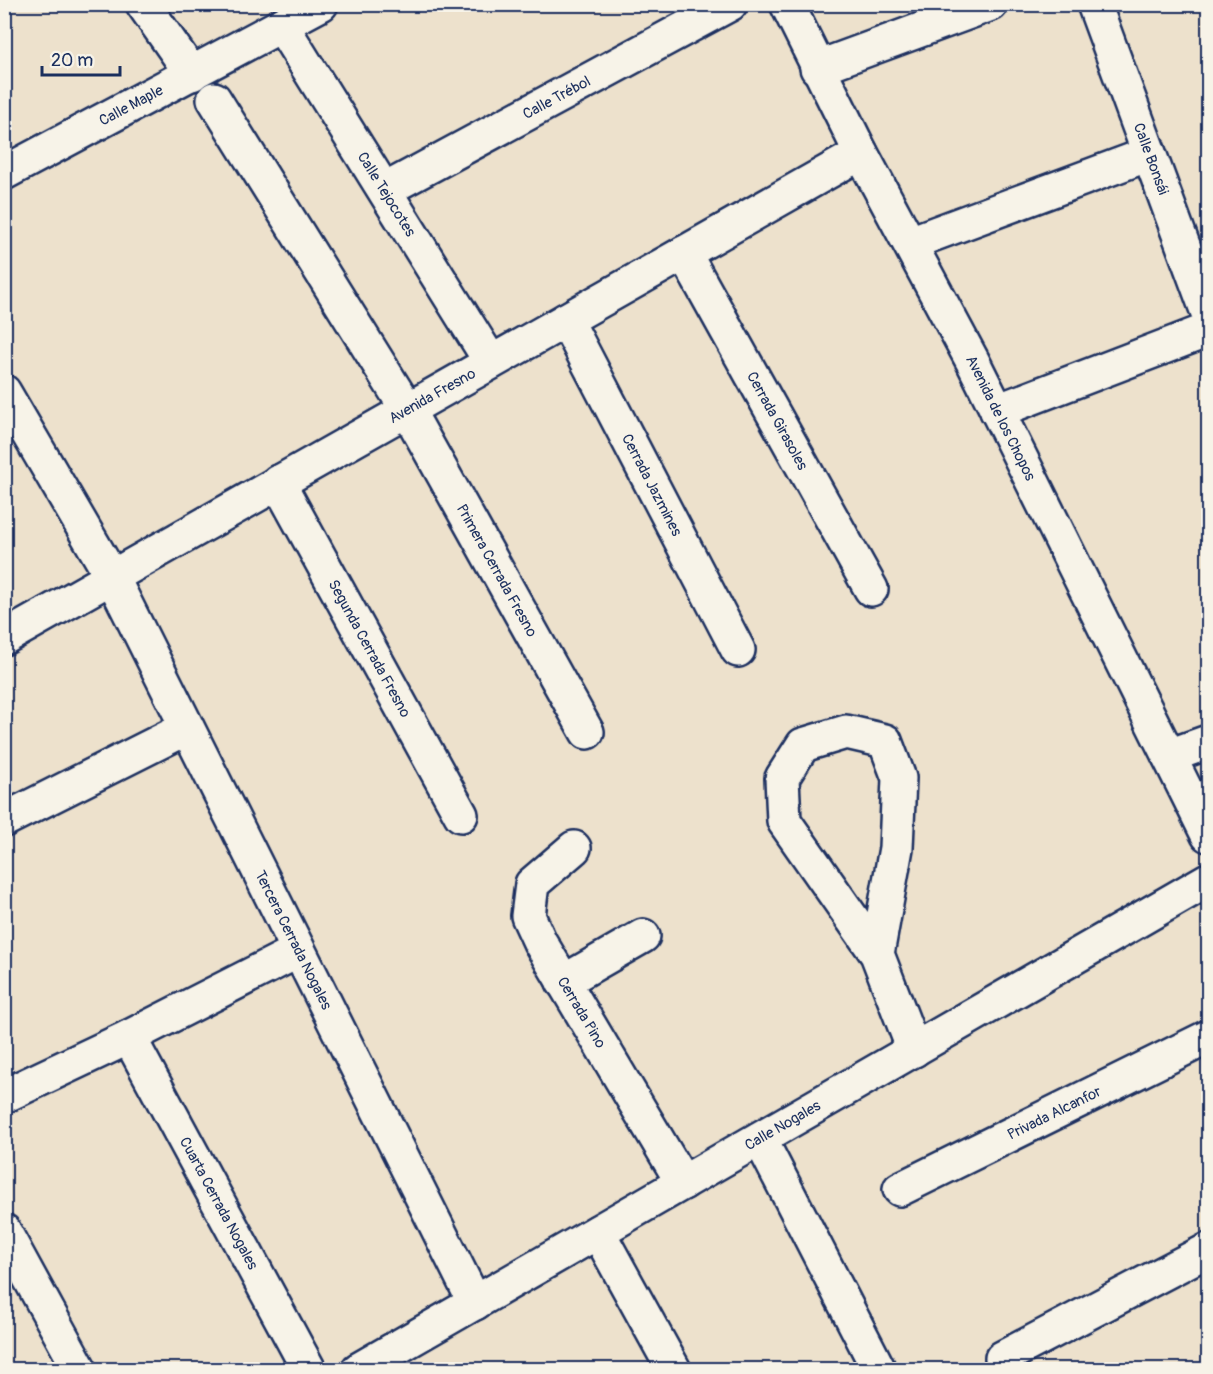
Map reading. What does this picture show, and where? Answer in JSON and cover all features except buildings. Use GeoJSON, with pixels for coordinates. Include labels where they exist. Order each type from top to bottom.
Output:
{"type":"FeatureCollection","features":[{"type":"Feature","properties":{"kind":"street"},"geometry":{"type":"LineString","coordinates":[[143,4],[192,74]]}},
{"type":"Feature","properties":{"kind":"street","name":"Calle Maple"},"geometry":{"type":"LineString","coordinates":[[9,161],[192,74],[321,4]]}},
{"type":"Feature","properties":{"kind":"street","name":"Calle Trébol"},"geometry":{"type":"LineString","coordinates":[[385,190],[730,4]]}},
{"type":"Feature","properties":{"kind":"street","name":"Avenida de los Chopos"},"geometry":{"type":"LineString","coordinates":[[787,4],[817,68],[997,411],[1209,835]]}},
{"type":"Feature","properties":{"kind":"street"},"geometry":{"type":"LineString","coordinates":[[817,68],[953,11],[991,4]]}},
{"type":"Feature","properties":{"kind":"street","name":"Calle Bonsái"},"geometry":{"type":"LineString","coordinates":[[1094,4],[1209,313]]}},
{"type":"Feature","properties":{"kind":"street","name":"Calle Tejocotes"},"geometry":{"type":"LineString","coordinates":[[282,26],[491,362]]}},
{"type":"Feature","properties":{"kind":"street","name":"Primera Cerrada Fresno"},"geometry":{"type":"LineString","coordinates":[[213,99],[407,409],[587,732]]}},
{"type":"Feature","properties":{"kind":"street","name":"Avenida Fresno"},"geometry":{"type":"LineString","coordinates":[[4,638],[861,153]]}},
{"type":"Feature","properties":{"kind":"street"},"geometry":{"type":"LineString","coordinates":[[910,243],[1149,154]]}},
{"type":"Feature","properties":{"kind":"street","name":"Cerrada Girasoles"},"geometry":{"type":"LineString","coordinates":[[684,253],[871,589]]}},
{"type":"Feature","properties":{"kind":"street","name":"Cerrada Jazmines"},"geometry":{"type":"LineString","coordinates":[[566,320],[738,650]]}},
{"type":"Feature","properties":{"kind":"street"},"geometry":{"type":"LineString","coordinates":[[997,411],[1209,330]]}},
{"type":"Feature","properties":{"kind":"street","name":"Tercera Cerrada Nogales"},"geometry":{"type":"LineString","coordinates":[[4,392],[112,577],[475,1303]]}},
{"type":"Feature","properties":{"kind":"street","name":"Segunda Cerrada Fresno"},"geometry":{"type":"LineString","coordinates":[[278,482],[461,815]]}},
{"type":"Feature","properties":{"kind":"street"},"geometry":{"type":"LineString","coordinates":[[4,820],[187,728]]}},
{"type":"Feature","properties":{"kind":"street"},"geometry":{"type":"LineString","coordinates":[[877,954],[896,848],[899,778],[885,741],[846,732],[803,745],[782,778],[784,821],[877,954],[914,1050]]}},
{"type":"Feature","properties":{"kind":"street"},"geometry":{"type":"LineString","coordinates":[[1169,756],[1209,742]]}},
{"type":"Feature","properties":{"kind":"street","name":"Cerrada Pino"},"geometry":{"type":"LineString","coordinates":[[574,848],[532,884],[528,916],[563,982],[682,1183]]}},
{"type":"Feature","properties":{"kind":"street","name":"Calle Nogales"},"geometry":{"type":"LineString","coordinates":[[378,1365],[475,1303],[1209,880]]}},
{"type":"Feature","properties":{"kind":"street"},"geometry":{"type":"LineString","coordinates":[[563,982],[642,936]]}},
{"type":"Feature","properties":{"kind":"street"},"geometry":{"type":"LineString","coordinates":[[4,1096],[129,1037],[298,951]]}},
{"type":"Feature","properties":{"kind":"street","name":"Cuarta Cerrada Nogales"},"geometry":{"type":"LineString","coordinates":[[129,1037],[309,1370]]}},
{"type":"Feature","properties":{"kind":"street","name":"Privada Alcanfor"},"geometry":{"type":"LineString","coordinates":[[900,1189],[1209,1037]]}},
{"type":"Feature","properties":{"kind":"street"},"geometry":{"type":"LineString","coordinates":[[760,1139],[879,1370]]}},
{"type":"Feature","properties":{"kind":"street"},"geometry":{"type":"LineString","coordinates":[[4,1232],[80,1370]]}},
{"type":"Feature","properties":{"kind":"street"},"geometry":{"type":"LineString","coordinates":[[598,1232],[674,1370]]}},
{"type":"Feature","properties":{"kind":"street"},"geometry":{"type":"LineString","coordinates":[[1002,1358],[1209,1250]]}}]}
